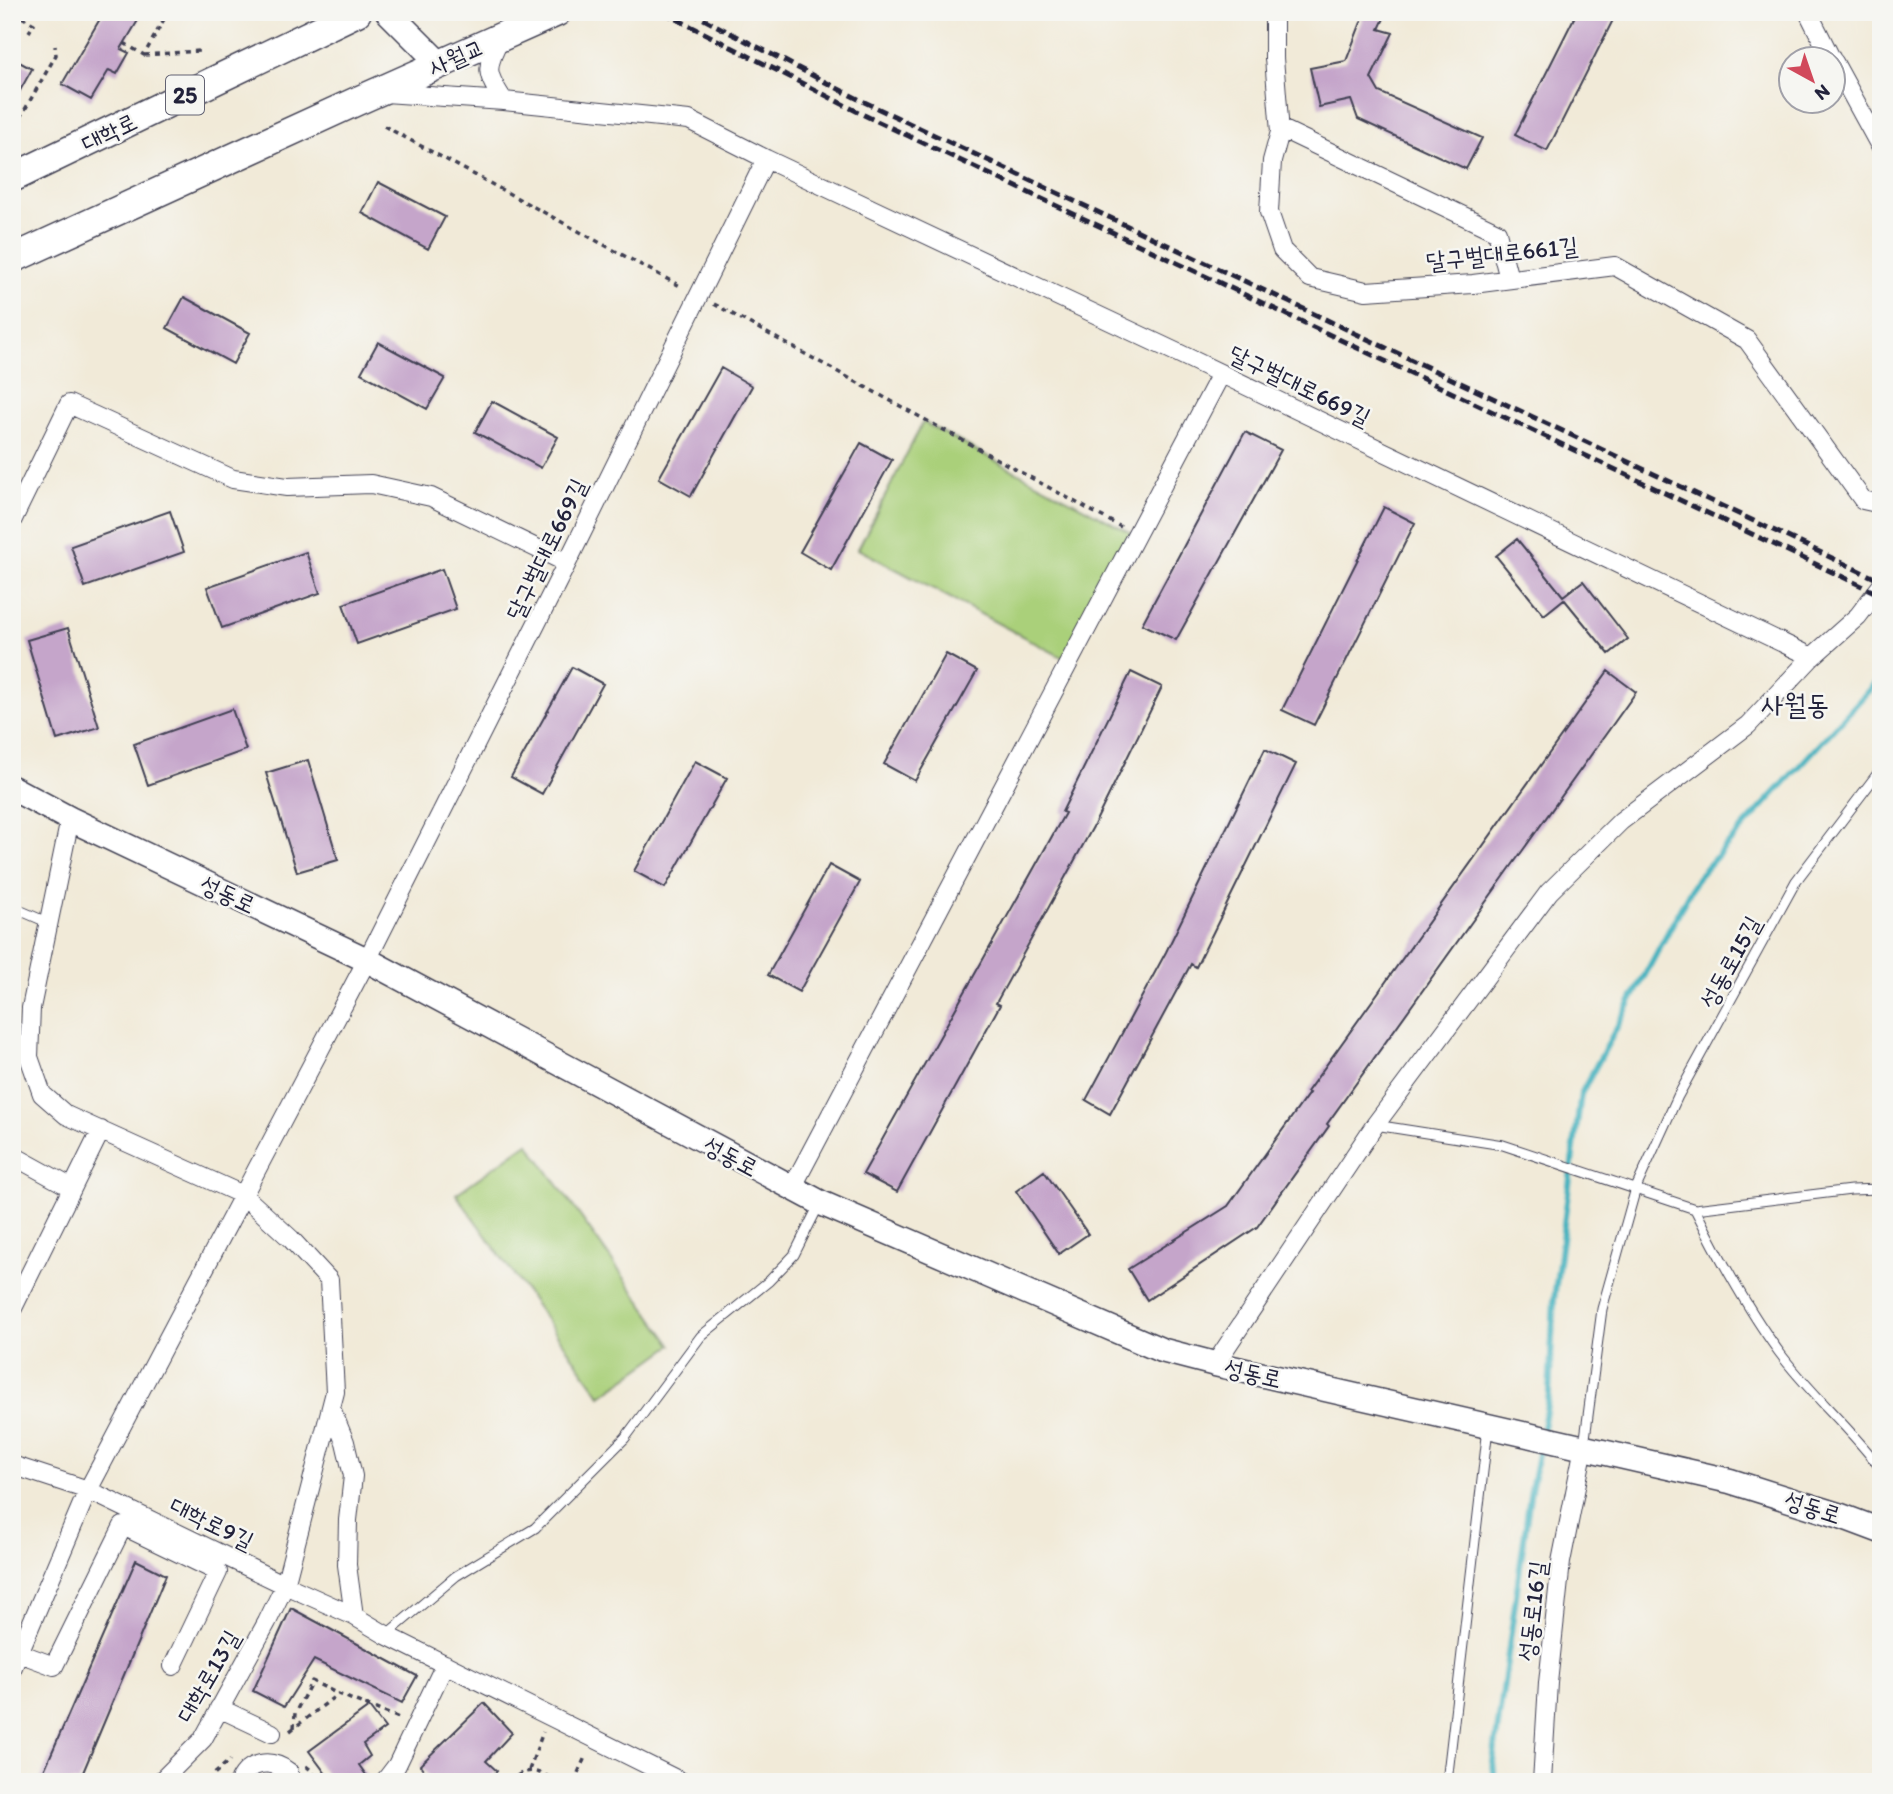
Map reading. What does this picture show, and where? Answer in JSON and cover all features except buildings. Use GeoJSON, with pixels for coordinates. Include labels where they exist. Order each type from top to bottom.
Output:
{"type":"FeatureCollection","features":[{"type":"Feature","properties":{"kind":"main road","name":"대학로"},"geometry":{"type":"LineString","coordinates":[[12,178],[357,12]]}},
{"type":"Feature","properties":{"kind":"main road","name":"사월교"},"geometry":{"type":"LineString","coordinates":[[366,97],[557,12]]}},
{"type":"Feature","properties":{"kind":"main road"},"geometry":{"type":"LineString","coordinates":[[12,258],[366,97]]}},
{"type":"Feature","properties":{"kind":"street"},"geometry":{"type":"LineString","coordinates":[[388,12],[440,64]]}},
{"type":"Feature","properties":{"kind":"street","name":"달구벌대로661길"},"geometry":{"type":"LineString","coordinates":[[1274,12],[1274,58],[1280,128],[1272,161],[1269,212],[1282,250],[1310,278],[1366,291],[1473,284],[1615,266],[1747,340],[1863,500],[1881,504]]}},
{"type":"Feature","properties":{"kind":"street"},"geometry":{"type":"LineString","coordinates":[[1808,12],[1825,46]]}},
{"type":"Feature","properties":{"kind":"street"},"geometry":{"type":"LineString","coordinates":[[501,37],[491,56],[488,70],[490,80],[504,101]]}},
{"type":"Feature","properties":{"kind":"street"},"geometry":{"type":"LineString","coordinates":[[1848,88],[1881,148]]}},
{"type":"Feature","properties":{"kind":"street","name":"달구벌대로669길"},"geometry":{"type":"LineString","coordinates":[[366,97],[504,101],[689,120],[1812,657]]}},
{"type":"Feature","properties":{"kind":"street"},"geometry":{"type":"LineString","coordinates":[[1280,128],[1497,232],[1509,279]]}},
{"type":"Feature","properties":{"kind":"street","name":"달구벌대로669길"},"geometry":{"type":"LineString","coordinates":[[16,1661],[88,1490],[367,960],[766,159]]}},
{"type":"Feature","properties":{"kind":"street"},"geometry":{"type":"LineString","coordinates":[[792,1188],[1221,374]]}},
{"type":"Feature","properties":{"kind":"street"},"geometry":{"type":"LineString","coordinates":[[12,521],[69,404],[233,479],[287,487],[371,484],[431,497],[567,563]]}},
{"type":"Feature","properties":{"kind":"street"},"geometry":{"type":"LineString","coordinates":[[1215,1364],[1374,1125],[1549,892],[1621,821],[1748,725],[1812,657],[1858,616],[1881,586]]}},
{"type":"Feature","properties":{"kind":"street","name":"성동로"},"geometry":{"type":"LineString","coordinates":[[12,788],[70,819],[367,960],[821,1203],[1161,1350],[1730,1481],[1881,1531]]}},
{"type":"Feature","properties":{"kind":"street","name":"대학로13길"},"geometry":{"type":"LineString","coordinates":[[70,819],[31,1008],[29,1057],[42,1094],[66,1115],[243,1195],[291,1239],[329,1280],[335,1392],[285,1585],[203,1739],[160,1782]]}},
{"type":"Feature","properties":{"kind":"street"},"geometry":{"type":"LineString","coordinates":[[12,1310],[101,1130]]}},
{"type":"Feature","properties":{"kind":"street"},"geometry":{"type":"LineString","coordinates":[[12,1155],[72,1188]]}},
{"type":"Feature","properties":{"kind":"street"},"geometry":{"type":"LineString","coordinates":[[331,1408],[345,1442],[353,1476],[347,1565],[354,1616]]}},
{"type":"Feature","properties":{"kind":"street","name":"성동로16길"},"geometry":{"type":"LineString","coordinates":[[1542,1782],[1548,1684],[1561,1562],[1582,1447]]}},
{"type":"Feature","properties":{"kind":"street","name":"대학로9길"},"geometry":{"type":"LineString","coordinates":[[12,1465],[88,1490],[354,1616],[386,1635],[682,1782]]}},
{"type":"Feature","properties":{"kind":"street"},"geometry":{"type":"LineString","coordinates":[[16,1661],[54,1665],[123,1526],[218,1572],[173,1666]]}},
{"type":"Feature","properties":{"kind":"street"},"geometry":{"type":"LineString","coordinates":[[384,1782],[397,1765],[445,1664]]}},
{"type":"Feature","properties":{"kind":"street"},"geometry":{"type":"LineString","coordinates":[[219,1708],[280,1733]]}},
{"type":"Feature","properties":{"kind":"street"},"geometry":{"type":"LineString","coordinates":[[239,1782],[251,1767],[265,1762],[280,1765],[289,1772]]}},
{"type":"Feature","properties":{"kind":"lane","name":"성동로15길"},"geometry":{"type":"LineString","coordinates":[[1582,1447],[1602,1308],[1636,1188],[1678,1096],[1796,881],[1881,769]]}},
{"type":"Feature","properties":{"kind":"lane"},"geometry":{"type":"LineString","coordinates":[[12,907],[49,923]]}},
{"type":"Feature","properties":{"kind":"lane"},"geometry":{"type":"LineString","coordinates":[[1374,1125],[1503,1145],[1695,1209],[1851,1190],[1881,1189]]}},
{"type":"Feature","properties":{"kind":"lane"},"geometry":{"type":"LineString","coordinates":[[386,1635],[456,1576],[535,1528],[625,1438],[701,1336],[769,1281],[794,1255],[821,1203]]}},
{"type":"Feature","properties":{"kind":"lane"},"geometry":{"type":"LineString","coordinates":[[1695,1209],[1733,1284],[1780,1353],[1828,1409],[1860,1441],[1881,1469]]}},
{"type":"Feature","properties":{"kind":"lane"},"geometry":{"type":"LineString","coordinates":[[1447,1782],[1492,1427]]}},
{"type":"Feature","properties":{"kind":"path"},"geometry":{"type":"LineString","coordinates":[[13,12],[34,24],[29,32]]}},
{"type":"Feature","properties":{"kind":"path"},"geometry":{"type":"LineString","coordinates":[[144,55],[168,12]]}},
{"type":"Feature","properties":{"kind":"path"},"geometry":{"type":"LineString","coordinates":[[124,43],[144,55],[199,51]]}},
{"type":"Feature","properties":{"kind":"path"},"geometry":{"type":"LineString","coordinates":[[12,123],[19,120],[56,55],[55,46]]}},
{"type":"Feature","properties":{"kind":"path"},"geometry":{"type":"LineString","coordinates":[[12,116],[19,120]]}},
{"type":"Feature","properties":{"kind":"path"},"geometry":{"type":"LineString","coordinates":[[384,126],[1135,535]]}},
{"type":"Feature","properties":{"kind":"path"},"geometry":{"type":"LineString","coordinates":[[295,1728],[295,1713],[312,1681],[416,1725]]}},
{"type":"Feature","properties":{"kind":"path"},"geometry":{"type":"LineString","coordinates":[[280,1733],[295,1728],[338,1694]]}},
{"type":"Feature","properties":{"kind":"path"},"geometry":{"type":"LineString","coordinates":[[529,1770],[544,1729]]}},
{"type":"Feature","properties":{"kind":"path"},"geometry":{"type":"LineString","coordinates":[[574,1782],[593,1738]]}},
{"type":"Feature","properties":{"kind":"path"},"geometry":{"type":"LineString","coordinates":[[509,1782],[522,1771],[529,1770],[561,1782]]}},
{"type":"Feature","properties":{"kind":"green space"},"geometry":{"type":"Polygon","coordinates":[[[923,422],[1135,535],[1069,661],[858,549],[923,422]]]}},
{"type":"Feature","properties":{"kind":"green space"},"geometry":{"type":"Polygon","coordinates":[[[528,1143],[672,1345],[601,1396],[456,1194],[528,1143]]]}},
{"type":"Feature","properties":{"kind":"waterway"},"geometry":{"type":"LineString","coordinates":[[1542,1433],[1549,1394],[1554,1300],[1581,1094],[1697,878],[1881,677]]}},
{"type":"Feature","properties":{"kind":"waterway"},"geometry":{"type":"LineString","coordinates":[[1495,1782],[1493,1762],[1530,1495],[1540,1444]]}},
{"type":"Feature","properties":{"kind":"railway"},"geometry":{"type":"LineString","coordinates":[[663,12],[864,115],[1881,595]]}},
{"type":"Feature","properties":{"kind":"railway"},"geometry":{"type":"LineString","coordinates":[[690,12],[860,100],[1881,581]]}},
{"type":"Feature","properties":{"kind":"district","name":"사월동"},"geometry":{"type":"Point","coordinates":[1795,704]}}]}
